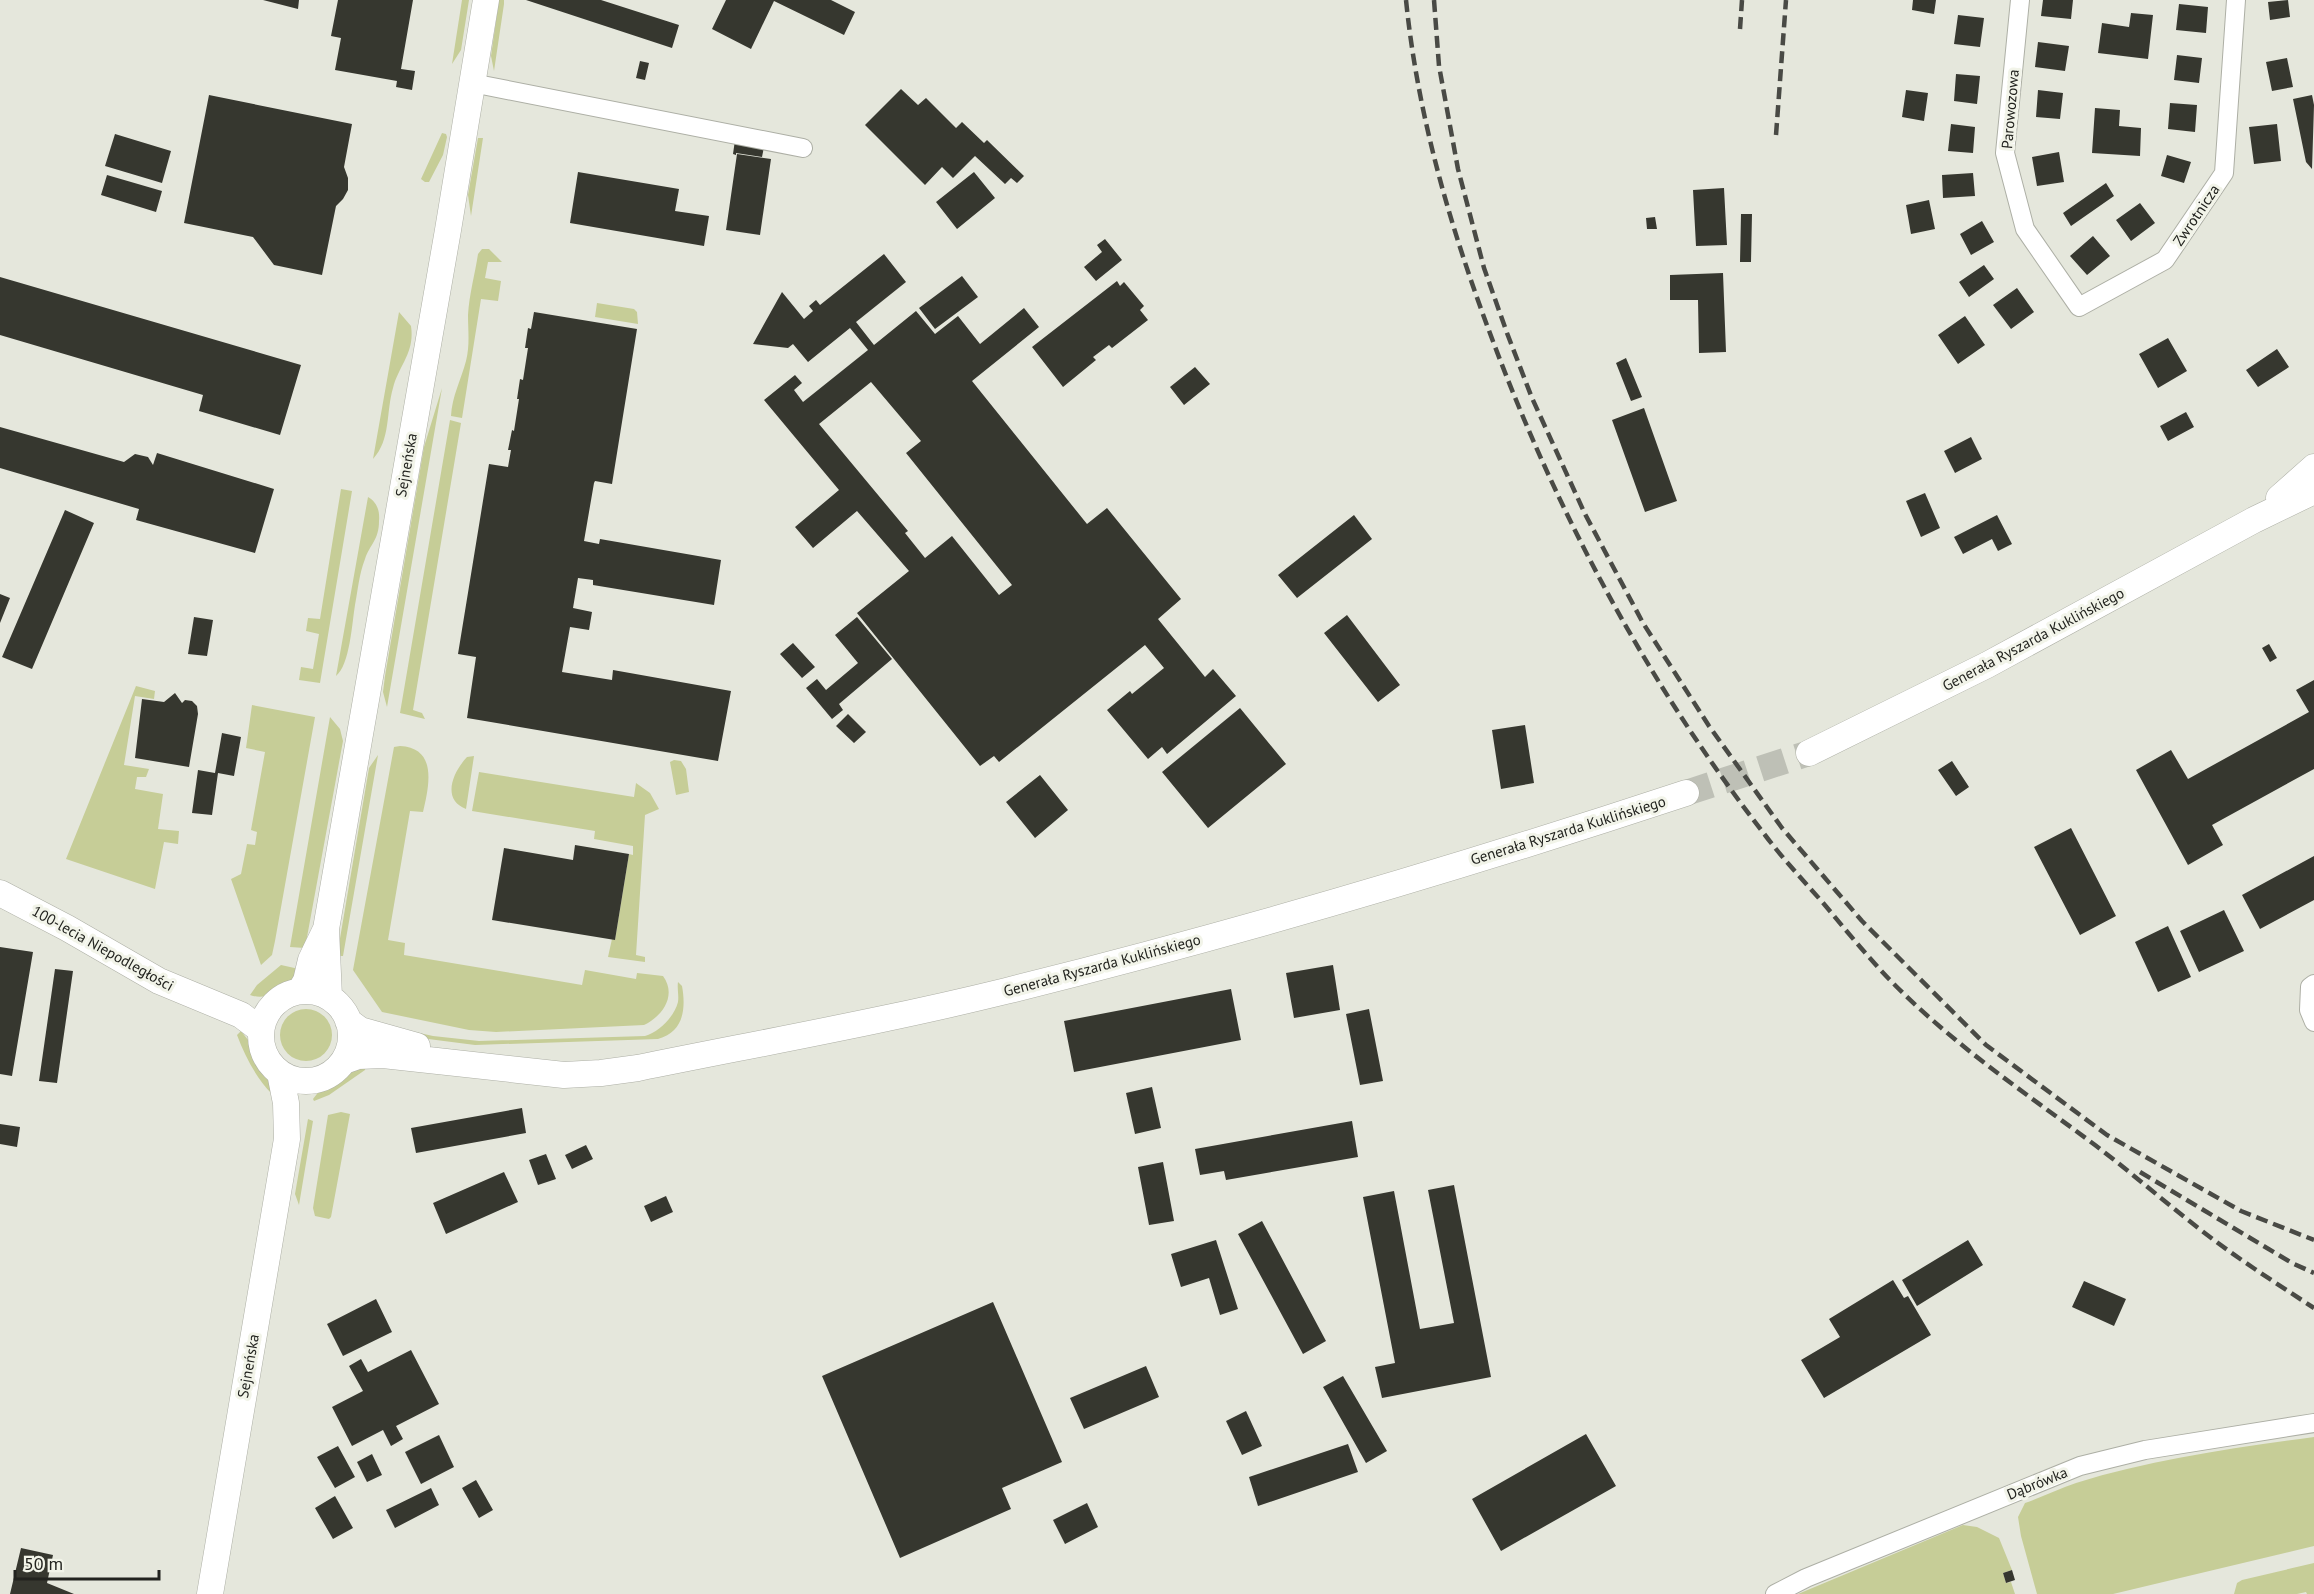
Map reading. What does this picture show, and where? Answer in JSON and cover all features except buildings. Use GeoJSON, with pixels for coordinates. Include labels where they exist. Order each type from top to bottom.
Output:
{"type":"FeatureCollection","features":[{"type":"Feature","properties":{"kind":"main road","name":"Sejneńska"},"geometry":{"type":"LineString","coordinates":[[329,998],[326,929],[486,0]]}},
{"type":"Feature","properties":{"kind":"main road","name":"Generała Ryszarda Kuklińskiego"},"geometry":{"type":"LineString","coordinates":[[2254,520],[2314,467]]}},
{"type":"Feature","properties":{"kind":"main road","name":"Generała Ryszarda Kuklińskiego"},"geometry":{"type":"LineString","coordinates":[[1809,753],[1987,665],[2254,520],[2314,490]]}},
{"type":"Feature","properties":{"kind":"main road","name":"Generała Ryszarda Kuklińskiego"},"geometry":{"type":"LineString","coordinates":[[344,1061],[358,1056],[382,1055],[564,1075],[610,1072],[935,1007],[1221,934],[1575,830],[1686,793]]}},
{"type":"Feature","properties":{"kind":"main road","name":"100-lecia Niepodległości"},"geometry":{"type":"LineString","coordinates":[[0,893],[67,928],[159,981],[257,1018]]}},
{"type":"Feature","properties":{"kind":"main road","name":"Sejneńska"},"geometry":{"type":"LineString","coordinates":[[300,992],[326,929]]}},
{"type":"Feature","properties":{"kind":"main road"},"geometry":{"type":"LineString","coordinates":[[300,992],[314,992],[329,998],[337,1004],[348,1021],[350,1044],[344,1061],[328,1076],[319,1080],[298,1081],[280,1073],[266,1059],[262,1050],[257,1018],[281,998],[300,992]]}},
{"type":"Feature","properties":{"kind":"main road","name":"Generała Ryszarda Kuklińskiego"},"geometry":{"type":"LineString","coordinates":[[348,1021],[360,1029],[385,1038],[505,1068]]}},
{"type":"Feature","properties":{"kind":"main road","name":"Sejneńska"},"geometry":{"type":"LineString","coordinates":[[210,1594],[287,1139],[286,1103],[280,1073]]}},
{"type":"Feature","properties":{"kind":"main road","name":"Sejneńska"},"geometry":{"type":"LineString","coordinates":[[287,1139],[301,1105],[319,1080]]}},
{"type":"Feature","properties":{"kind":"street","name":"Parowozowa"},"geometry":{"type":"LineString","coordinates":[[2020,0],[2005,153],[2025,229],[2079,307]]}},
{"type":"Feature","properties":{"kind":"street","name":"Zwrotnicza"},"geometry":{"type":"LineString","coordinates":[[2079,307],[2165,260],[2224,173],[2236,0]]}},
{"type":"Feature","properties":{"kind":"street"},"geometry":{"type":"LineString","coordinates":[[471,83],[803,148]]}},
{"type":"Feature","properties":{"kind":"street"},"geometry":{"type":"LineString","coordinates":[[2314,984],[2310,987],[2309,1010],[2314,1022]]}},
{"type":"Feature","properties":{"kind":"street","name":"Dąbrówka"},"geometry":{"type":"LineString","coordinates":[[1775,1594],[1806,1578],[2080,1466],[2145,1450],[2314,1423]]}},
{"type":"Feature","properties":{"kind":"green space"},"geometry":{"type":"Polygon","coordinates":[[[462,0],[469,0],[461,50],[452,64],[462,0]]]}},
{"type":"Feature","properties":{"kind":"green space"},"geometry":{"type":"Polygon","coordinates":[[[499,0],[504,0],[504,4],[494,71],[491,56],[499,0]]]}},
{"type":"Feature","properties":{"kind":"green space"},"geometry":{"type":"Polygon","coordinates":[[[442,133],[447,137],[443,155],[429,182],[425,182],[421,179],[442,133]]]}},
{"type":"Feature","properties":{"kind":"green space"},"geometry":{"type":"Polygon","coordinates":[[[478,138],[483,138],[471,216],[468,195],[478,138]]]}},
{"type":"Feature","properties":{"kind":"green space"},"geometry":{"type":"Polygon","coordinates":[[[482,249],[489,249],[502,262],[488,262],[485,278],[501,281],[498,301],[481,299],[462,418],[451,416],[467,355],[470,300],[478,254],[482,249]]]}},
{"type":"Feature","properties":{"kind":"green space"},"geometry":{"type":"Polygon","coordinates":[[[597,303],[634,309],[637,312],[638,324],[595,317],[597,303]]]}},
{"type":"Feature","properties":{"kind":"green space"},"geometry":{"type":"Polygon","coordinates":[[[399,312],[411,326],[411,344],[393,388],[383,443],[373,459],[399,312]]]}},
{"type":"Feature","properties":{"kind":"green space"},"geometry":{"type":"Polygon","coordinates":[[[442,388],[387,707],[383,692],[385,676],[424,447],[442,388]]]}},
{"type":"Feature","properties":{"kind":"green space"},"geometry":{"type":"Polygon","coordinates":[[[450,420],[461,423],[413,710],[422,713],[425,719],[400,713],[450,420]]]}},
{"type":"Feature","properties":{"kind":"green space"},"geometry":{"type":"Polygon","coordinates":[[[341,489],[352,491],[320,683],[299,680],[301,667],[313,669],[319,634],[306,631],[308,618],[320,619],[341,489]]]}},
{"type":"Feature","properties":{"kind":"green space"},"geometry":{"type":"Polygon","coordinates":[[[368,497],[377,507],[379,527],[363,565],[347,653],[341,671],[336,676],[368,497]]]}},
{"type":"Feature","properties":{"kind":"green space"},"geometry":{"type":"Polygon","coordinates":[[[136,686],[155,691],[154,699],[135,696],[124,765],[149,769],[146,777],[137,777],[135,789],[163,794],[158,829],[179,831],[178,844],[164,842],[155,889],[66,859],[136,686]]]}},
{"type":"Feature","properties":{"kind":"green space"},"geometry":{"type":"Polygon","coordinates":[[[252,705],[315,717],[272,955],[261,965],[231,879],[241,874],[247,844],[255,845],[257,832],[251,830],[265,752],[246,748],[252,705]]]}},
{"type":"Feature","properties":{"kind":"green space"},"geometry":{"type":"Polygon","coordinates":[[[330,717],[340,729],[343,741],[305,948],[290,947],[330,717]]]}},
{"type":"Feature","properties":{"kind":"green space"},"geometry":{"type":"Polygon","coordinates":[[[394,747],[412,748],[426,761],[428,780],[423,812],[410,811],[388,940],[405,943],[404,955],[582,985],[585,970],[636,979],[637,973],[663,976],[669,990],[668,997],[662,1011],[657,1016],[644,1025],[496,1032],[469,1030],[382,1012],[353,970],[394,747]]]}},
{"type":"Feature","properties":{"kind":"green space"},"geometry":{"type":"Polygon","coordinates":[[[378,755],[343,956],[337,956],[369,768],[378,755]]]}},
{"type":"Feature","properties":{"kind":"green space"},"geometry":{"type":"Polygon","coordinates":[[[474,756],[466,809],[458,805],[454,799],[452,785],[462,763],[467,757],[474,756]]]}},
{"type":"Feature","properties":{"kind":"green space"},"geometry":{"type":"Polygon","coordinates":[[[681,761],[686,769],[689,792],[676,795],[670,762],[681,761]]]}},
{"type":"Feature","properties":{"kind":"green space"},"geometry":{"type":"Polygon","coordinates":[[[479,772],[634,797],[636,783],[650,793],[659,809],[645,815],[636,955],[645,957],[645,962],[608,957],[612,939],[615,940],[629,854],[633,855],[633,846],[594,839],[595,831],[472,811],[479,772]]]}},
{"type":"Feature","properties":{"kind":"green space"},"geometry":{"type":"Polygon","coordinates":[[[281,965],[299,969],[285,987],[265,996],[250,995],[257,985],[281,965]]]}},
{"type":"Feature","properties":{"kind":"green space"},"geometry":{"type":"Polygon","coordinates":[[[678,982],[682,986],[684,1003],[681,1018],[673,1031],[658,1039],[475,1045],[405,1036],[392,1027],[433,1036],[479,1041],[645,1036],[661,1027],[673,1013],[678,1002],[678,982]]]}},
{"type":"Feature","properties":{"kind":"green space"},"geometry":{"type":"Polygon","coordinates":[[[301,1009],[311,1009],[325,1016],[332,1035],[325,1054],[311,1061],[301,1061],[291,1057],[284,1050],[280,1040],[280,1030],[284,1020],[291,1013],[301,1009]]]}},
{"type":"Feature","properties":{"kind":"green space"},"geometry":{"type":"Polygon","coordinates":[[[241,1031],[273,1080],[272,1094],[247,1059],[237,1035],[241,1031]]]}},
{"type":"Feature","properties":{"kind":"green space"},"geometry":{"type":"Polygon","coordinates":[[[366,1064],[365,1070],[329,1095],[314,1101],[318,1093],[336,1077],[366,1064]]]}},
{"type":"Feature","properties":{"kind":"green space"},"geometry":{"type":"Polygon","coordinates":[[[341,1112],[350,1114],[329,1219],[315,1216],[313,1208],[328,1115],[341,1112]]]}},
{"type":"Feature","properties":{"kind":"green space"},"geometry":{"type":"Polygon","coordinates":[[[308,1119],[313,1121],[299,1205],[295,1194],[308,1119]]]}},
{"type":"Feature","properties":{"kind":"green space"},"geometry":{"type":"Polygon","coordinates":[[[2314,1437],[2314,1546],[2113,1594],[2037,1594],[2018,1517],[2025,1503],[2076,1483],[2134,1467],[2224,1450],[2314,1437]]]}},
{"type":"Feature","properties":{"kind":"green space"},"geometry":{"type":"Polygon","coordinates":[[[1963,1525],[1977,1527],[1999,1538],[2012,1570],[2003,1573],[2006,1583],[2011,1582],[2015,1594],[1798,1594],[1963,1525]]]}},
{"type":"Feature","properties":{"kind":"green space"},"geometry":{"type":"Polygon","coordinates":[[[2314,1563],[2314,1594],[2306,1592],[2234,1594],[2237,1583],[2242,1580],[2314,1563]]]}},
{"type":"Feature","properties":{"kind":"tunnel"},"geometry":{"type":"LineString","coordinates":[[1686,793],[1809,753]]}},
{"type":"Feature","properties":{"kind":"railway"},"geometry":{"type":"LineString","coordinates":[[1406,0],[1419,88],[1439,175],[1464,260],[1520,409],[1578,537],[1611,600],[1646,661],[1723,779],[1779,853],[1864,951],[1889,979],[1937,1024],[2111,1157],[2218,1243],[2314,1308]]}},
{"type":"Feature","properties":{"kind":"railway"},"geometry":{"type":"LineString","coordinates":[[1434,0],[1439,66],[1458,169],[1484,268],[1507,333],[1532,398],[1585,514],[1643,623],[1709,726],[1782,828],[1862,921],[1986,1045],[2107,1135],[2241,1211],[2314,1240]]}},
{"type":"Feature","properties":{"kind":"railway"},"geometry":{"type":"LineString","coordinates":[[1740,29],[1742,0]]}},
{"type":"Feature","properties":{"kind":"railway"},"geometry":{"type":"LineString","coordinates":[[1776,135],[1786,0]]}},
{"type":"Feature","properties":{"kind":"railway"},"geometry":{"type":"LineString","coordinates":[[2140,1172],[2292,1263],[2314,1273]]}}]}
